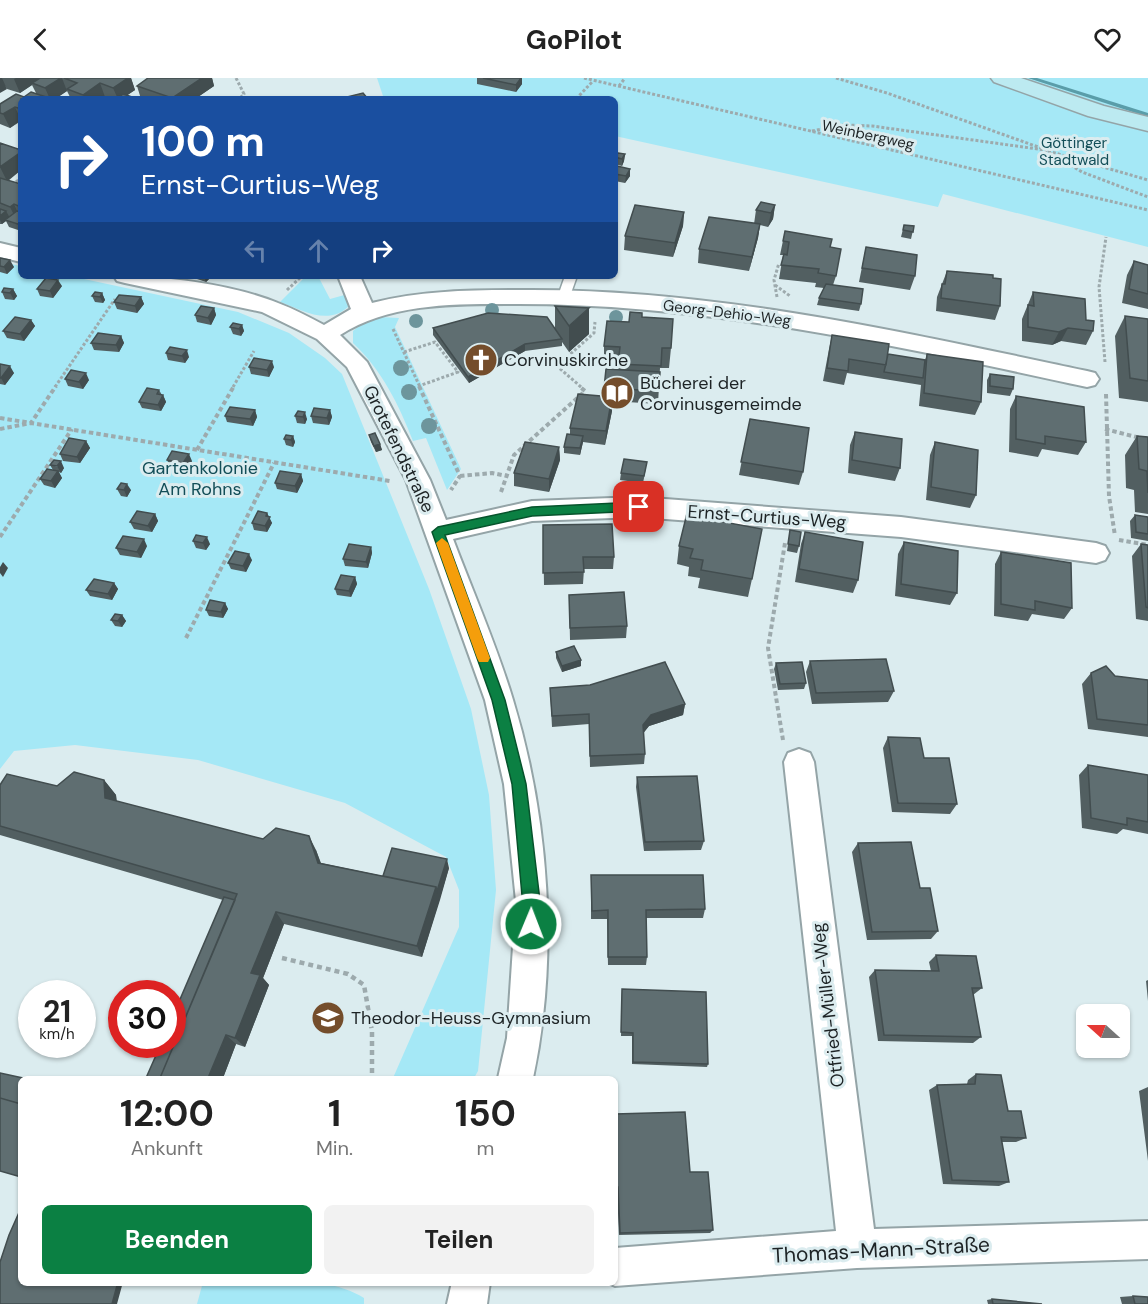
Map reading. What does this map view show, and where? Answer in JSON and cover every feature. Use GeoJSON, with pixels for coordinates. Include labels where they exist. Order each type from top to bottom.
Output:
{"type":"FeatureCollection","features":[{"type":"Feature","properties":{"kind":"street"},"geometry":{"type":"LineString","coordinates":[[1001,78],[1096,111],[1148,124]]}},
{"type":"Feature","properties":{"kind":"street"},"geometry":{"type":"LineString","coordinates":[[0,250],[18,254]]}},
{"type":"Feature","properties":{"kind":"street","name":"Grotefendstraße"},"geometry":{"type":"LineString","coordinates":[[140,279],[270,307],[325,334],[356,362],[418,480],[499,700],[519,784],[532,901],[524,1038],[515,1076]]}},
{"type":"Feature","properties":{"kind":"street"},"geometry":{"type":"LineString","coordinates":[[325,334],[374,310],[359,296],[350,279]]}},
{"type":"Feature","properties":{"kind":"street","name":"Georg-Dehio-Weg"},"geometry":{"type":"LineString","coordinates":[[374,310],[568,286],[600,298],[729,312],[862,332],[1097,381]]}},
{"type":"Feature","properties":{"kind":"street","name":"Ernst-Curtius-Weg"},"geometry":{"type":"LineString","coordinates":[[438,532],[532,511],[639,507],[901,526],[1106,546]]}},
{"type":"Feature","properties":{"kind":"street","name":"Otfried-Müller-Weg"},"geometry":{"type":"LineString","coordinates":[[799,762],[857,1248]]}},
{"type":"Feature","properties":{"kind":"street","name":"Thomas-Mann-Straße"},"geometry":{"type":"LineString","coordinates":[[618,1267],[857,1248],[1148,1240]]}},
{"type":"Feature","properties":{"kind":"street"},"geometry":{"type":"LineString","coordinates":[[467,1304],[470,1286]]}},
{"type":"Feature","properties":{"kind":"path"},"geometry":{"type":"LineString","coordinates":[[236,78],[243,94],[241,96]]}},
{"type":"Feature","properties":{"kind":"path","name":"Weinbergweg"},"geometry":{"type":"LineString","coordinates":[[584,78],[1148,210]]}},
{"type":"Feature","properties":{"kind":"path"},"geometry":{"type":"LineString","coordinates":[[619,86],[625,78]]}},
{"type":"Feature","properties":{"kind":"path"},"geometry":{"type":"LineString","coordinates":[[836,78],[860,83],[975,126],[1021,138],[1045,150],[1066,166],[1148,197]]}},
{"type":"Feature","properties":{"kind":"path"},"geometry":{"type":"LineString","coordinates":[[579,96],[594,80]]}},
{"type":"Feature","properties":{"kind":"path"},"geometry":{"type":"LineString","coordinates":[[808,132],[844,125],[872,126],[1045,150],[1148,180]]}},
{"type":"Feature","properties":{"kind":"path"},"geometry":{"type":"LineString","coordinates":[[14,188],[9,187],[18,178]]}},
{"type":"Feature","properties":{"kind":"path"},"geometry":{"type":"LineString","coordinates":[[1105,363],[1100,286],[1106,237]]}},
{"type":"Feature","properties":{"kind":"path"},"geometry":{"type":"LineString","coordinates":[[777,297],[774,280],[779,263]]}},
{"type":"Feature","properties":{"kind":"path"},"geometry":{"type":"LineString","coordinates":[[497,501],[514,455],[585,391],[557,366],[594,333],[600,298]]}},
{"type":"Feature","properties":{"kind":"path"},"geometry":{"type":"LineString","coordinates":[[0,429],[31,423],[115,299]]}},
{"type":"Feature","properties":{"kind":"path"},"geometry":{"type":"LineString","coordinates":[[374,310],[404,352],[460,476]]}},
{"type":"Feature","properties":{"kind":"path"},"geometry":{"type":"LineString","coordinates":[[404,352],[435,342],[458,372],[419,386]]}},
{"type":"Feature","properties":{"kind":"path"},"geometry":{"type":"LineString","coordinates":[[197,450],[254,351]]}},
{"type":"Feature","properties":{"kind":"path"},"geometry":{"type":"LineString","coordinates":[[1097,381],[1105,429],[1109,496],[1106,546]]}},
{"type":"Feature","properties":{"kind":"path"},"geometry":{"type":"LineString","coordinates":[[0,418],[385,481],[418,480]]}},
{"type":"Feature","properties":{"kind":"path"},"geometry":{"type":"LineString","coordinates":[[0,537],[72,429]]}},
{"type":"Feature","properties":{"kind":"path"},"geometry":{"type":"LineString","coordinates":[[1105,429],[1148,440]]}},
{"type":"Feature","properties":{"kind":"path"},"geometry":{"type":"LineString","coordinates":[[186,638],[274,463]]}},
{"type":"Feature","properties":{"kind":"path"},"geometry":{"type":"LineString","coordinates":[[460,476],[492,473],[507,476]]}},
{"type":"Feature","properties":{"kind":"path"},"geometry":{"type":"LineString","coordinates":[[438,532],[444,500],[460,476]]}},
{"type":"Feature","properties":{"kind":"path"},"geometry":{"type":"LineString","coordinates":[[789,519],[768,648],[783,742],[799,762]]}},
{"type":"Feature","properties":{"kind":"path"},"geometry":{"type":"LineString","coordinates":[[282,958],[348,974],[364,986],[372,1031],[372,1076]]}},
{"type":"Feature","properties":{"kind":"green space","name":"Göttinger Stadtwald"},"geometry":{"type":"Polygon","coordinates":[[[377,78],[1148,78],[1148,247],[943,194],[938,207],[618,137],[618,96],[383,96],[377,78]]]}},
{"type":"Feature","properties":{"kind":"green space","name":"Gartenkolonie Am Rohns"},"geometry":{"type":"Polygon","coordinates":[[[0,262],[18,265],[18,279],[84,279],[238,312],[289,333],[325,358],[342,374],[429,589],[471,709],[489,795],[496,890],[478,1071],[475,1076],[394,1076],[459,927],[459,890],[446,857],[345,803],[198,760],[75,745],[14,751],[0,769],[0,262]]]}},
{"type":"Feature","properties":{"kind":"green space"},"geometry":{"type":"Polygon","coordinates":[[[303,279],[320,279],[330,299],[348,294],[350,305],[342,312],[324,316],[280,302],[303,279]]]}},
{"type":"Feature","properties":{"kind":"green space"},"geometry":{"type":"Polygon","coordinates":[[[379,317],[399,318],[395,327],[461,469],[447,490],[426,438],[413,441],[389,389],[373,365],[353,343],[353,331],[366,320],[379,317]]]}},
{"type":"Feature","properties":{"kind":"green space"},"geometry":{"type":"Polygon","coordinates":[[[202,1286],[332,1286],[364,1298],[364,1304],[197,1304],[202,1286]]]}},
{"type":"Feature","properties":{"kind":"building"},"geometry":{"type":"Polygon","coordinates":[[[40,78],[61,78],[45,88],[32,83],[40,78]]]}},
{"type":"Feature","properties":{"kind":"building"},"geometry":{"type":"Polygon","coordinates":[[[64,78],[128,78],[113,88],[100,83],[83,95],[67,89],[77,83],[64,78]]]}},
{"type":"Feature","properties":{"kind":"building"},"geometry":{"type":"Polygon","coordinates":[[[148,78],[202,78],[175,96],[166,96],[137,86],[148,78]]]}},
{"type":"Feature","properties":{"kind":"building"},"geometry":{"type":"Polygon","coordinates":[[[483,78],[521,78],[516,85],[483,78]]]}},
{"type":"Feature","properties":{"kind":"building"},"geometry":{"type":"Polygon","coordinates":[[[31,92],[43,96],[25,96],[31,92]]]}},
{"type":"Feature","properties":{"kind":"building"},"geometry":{"type":"Polygon","coordinates":[[[16,94],[21,96],[18,96],[18,108],[0,113],[0,104],[16,94]]]}},
{"type":"Feature","properties":{"kind":"building"},"geometry":{"type":"Polygon","coordinates":[[[0,143],[18,149],[18,154],[0,167],[0,143]]]}},
{"type":"Feature","properties":{"kind":"building"},"geometry":{"type":"Polygon","coordinates":[[[618,153],[625,154],[622,159],[618,158],[618,153]]]}},
{"type":"Feature","properties":{"kind":"building"},"geometry":{"type":"Polygon","coordinates":[[[618,166],[630,169],[626,176],[618,175],[618,166]]]}},
{"type":"Feature","properties":{"kind":"building"},"geometry":{"type":"Polygon","coordinates":[[[0,178],[18,183],[18,206],[14,204],[10,207],[0,203],[0,178]]]}},
{"type":"Feature","properties":{"kind":"building"},"geometry":{"type":"Polygon","coordinates":[[[761,202],[775,205],[771,213],[756,210],[761,202]]]}},
{"type":"Feature","properties":{"kind":"building"},"geometry":{"type":"Polygon","coordinates":[[[635,205],[684,212],[675,243],[625,236],[635,205]]]}},
{"type":"Feature","properties":{"kind":"building"},"geometry":{"type":"Polygon","coordinates":[[[17,211],[18,211],[18,224],[5,220],[17,211]]]}},
{"type":"Feature","properties":{"kind":"building"},"geometry":{"type":"Polygon","coordinates":[[[709,217],[760,224],[752,257],[699,249],[709,217]]]}},
{"type":"Feature","properties":{"kind":"building"},"geometry":{"type":"Polygon","coordinates":[[[904,225],[914,226],[913,232],[903,230],[904,225]]]}},
{"type":"Feature","properties":{"kind":"building"},"geometry":{"type":"Polygon","coordinates":[[[785,231],[832,239],[830,247],[841,249],[836,276],[818,273],[819,269],[781,265],[784,254],[787,255],[789,242],[783,241],[785,231]]]}},
{"type":"Feature","properties":{"kind":"building"},"geometry":{"type":"Polygon","coordinates":[[[866,247],[917,255],[915,276],[862,268],[866,247]]]}},
{"type":"Feature","properties":{"kind":"building"},"geometry":{"type":"Polygon","coordinates":[[[0,258],[10,260],[4,267],[0,266],[0,258]]]}},
{"type":"Feature","properties":{"kind":"building"},"geometry":{"type":"Polygon","coordinates":[[[1134,261],[1148,265],[1148,294],[1129,289],[1134,261]]]}},
{"type":"Feature","properties":{"kind":"building"},"geometry":{"type":"Polygon","coordinates":[[[947,271],[993,275],[993,278],[1001,279],[1000,306],[941,298],[942,284],[945,284],[947,271]]]}},
{"type":"Feature","properties":{"kind":"building"},"geometry":{"type":"Polygon","coordinates":[[[45,279],[58,280],[50,291],[37,289],[45,279]]]}},
{"type":"Feature","properties":{"kind":"building"},"geometry":{"type":"Polygon","coordinates":[[[826,284],[863,289],[861,304],[819,298],[826,284]]]}},
{"type":"Feature","properties":{"kind":"building"},"geometry":{"type":"Polygon","coordinates":[[[4,288],[13,289],[10,293],[2,292],[4,288]]]}},
{"type":"Feature","properties":{"kind":"building"},"geometry":{"type":"Polygon","coordinates":[[[95,292],[102,293],[100,297],[92,296],[95,292]]]}},
{"type":"Feature","properties":{"kind":"building"},"geometry":{"type":"Polygon","coordinates":[[[1033,292],[1085,299],[1086,320],[1094,321],[1093,331],[1068,328],[1059,332],[1028,327],[1028,305],[1034,306],[1033,292]]]}},
{"type":"Feature","properties":{"kind":"building"},"geometry":{"type":"Polygon","coordinates":[[[119,295],[141,297],[135,306],[114,302],[119,295]]]}},
{"type":"Feature","properties":{"kind":"building"},"geometry":{"type":"Polygon","coordinates":[[[201,306],[214,308],[208,318],[195,315],[201,306]]]}},
{"type":"Feature","properties":{"kind":"building"},"geometry":{"type":"Polygon","coordinates":[[[555,306],[589,308],[569,326],[555,306]]]}},
{"type":"Feature","properties":{"kind":"building"},"geometry":{"type":"Polygon","coordinates":[[[630,312],[642,313],[642,317],[673,319],[671,348],[662,348],[661,366],[618,364],[620,347],[604,346],[607,321],[629,322],[630,312]]]}},
{"type":"Feature","properties":{"kind":"building","name":"Corvinuskirche"},"geometry":{"type":"Polygon","coordinates":[[[488,313],[547,317],[562,339],[525,344],[468,377],[433,328],[488,313]]]}},
{"type":"Feature","properties":{"kind":"building"},"geometry":{"type":"Polygon","coordinates":[[[1125,316],[1148,319],[1148,381],[1130,378],[1125,316]]]}},
{"type":"Feature","properties":{"kind":"building"},"geometry":{"type":"Polygon","coordinates":[[[15,317],[31,320],[20,334],[3,331],[15,317]]]}},
{"type":"Feature","properties":{"kind":"building"},"geometry":{"type":"Polygon","coordinates":[[[233,323],[242,325],[239,329],[230,327],[233,323]]]}},
{"type":"Feature","properties":{"kind":"building"},"geometry":{"type":"Polygon","coordinates":[[[98,333],[121,336],[116,345],[91,343],[98,333]]]}},
{"type":"Feature","properties":{"kind":"building"},"geometry":{"type":"Polygon","coordinates":[[[832,335],[889,344],[886,365],[849,359],[848,371],[827,368],[832,335]]]}},
{"type":"Feature","properties":{"kind":"building"},"geometry":{"type":"Polygon","coordinates":[[[170,347],[187,350],[182,356],[166,353],[170,347]]]}},
{"type":"Feature","properties":{"kind":"building"},"geometry":{"type":"Polygon","coordinates":[[[888,354],[925,360],[923,378],[884,372],[888,354]]]}},
{"type":"Feature","properties":{"kind":"building"},"geometry":{"type":"Polygon","coordinates":[[[927,354],[983,362],[981,402],[924,393],[927,354]]]}},
{"type":"Feature","properties":{"kind":"building"},"geometry":{"type":"Polygon","coordinates":[[[254,358],[272,361],[267,370],[249,367],[254,358]]]}},
{"type":"Feature","properties":{"kind":"building"},"geometry":{"type":"Polygon","coordinates":[[[0,364],[10,366],[1,378],[0,378],[0,364]]]}},
{"type":"Feature","properties":{"kind":"building"},"geometry":{"type":"Polygon","coordinates":[[[606,369],[660,372],[659,391],[604,388],[606,369]]]}},
{"type":"Feature","properties":{"kind":"building"},"geometry":{"type":"Polygon","coordinates":[[[71,370],[86,373],[79,382],[65,379],[71,370]]]}},
{"type":"Feature","properties":{"kind":"building"},"geometry":{"type":"Polygon","coordinates":[[[990,374],[1014,377],[1013,389],[990,386],[990,374]]]}},
{"type":"Feature","properties":{"kind":"building"},"geometry":{"type":"Polygon","coordinates":[[[147,388],[159,390],[157,394],[163,395],[158,405],[139,402],[147,388]]]}},
{"type":"Feature","properties":{"kind":"building"},"geometry":{"type":"Polygon","coordinates":[[[578,394],[612,397],[606,431],[570,428],[578,394]]]}},
{"type":"Feature","properties":{"kind":"building"},"geometry":{"type":"Polygon","coordinates":[[[1016,396],[1084,407],[1086,442],[1045,436],[1045,444],[1016,439],[1016,396]]]}},
{"type":"Feature","properties":{"kind":"building"},"geometry":{"type":"Polygon","coordinates":[[[230,407],[255,410],[250,419],[225,416],[230,407]]]}},
{"type":"Feature","properties":{"kind":"building"},"geometry":{"type":"Polygon","coordinates":[[[314,408],[330,410],[327,418],[311,416],[314,408]]]}},
{"type":"Feature","properties":{"kind":"building"},"geometry":{"type":"Polygon","coordinates":[[[298,411],[305,412],[303,417],[295,416],[298,411]]]}},
{"type":"Feature","properties":{"kind":"building"},"geometry":{"type":"Polygon","coordinates":[[[750,419],[809,428],[803,472],[741,462],[750,419]]]}},
{"type":"Feature","properties":{"kind":"building"},"geometry":{"type":"Polygon","coordinates":[[[855,432],[902,439],[900,468],[852,460],[855,432]]]}},
{"type":"Feature","properties":{"kind":"building"},"geometry":{"type":"Polygon","coordinates":[[[375,433],[380,444],[374,446],[369,435],[375,433]]]}},
{"type":"Feature","properties":{"kind":"building"},"geometry":{"type":"Polygon","coordinates":[[[567,434],[583,436],[580,448],[564,447],[567,434]]]}},
{"type":"Feature","properties":{"kind":"building"},"geometry":{"type":"Polygon","coordinates":[[[286,435],[293,436],[291,440],[284,439],[286,435]]]}},
{"type":"Feature","properties":{"kind":"building"},"geometry":{"type":"Polygon","coordinates":[[[1137,436],[1148,437],[1148,493],[1147,471],[1139,469],[1137,436]]]}},
{"type":"Feature","properties":{"kind":"building"},"geometry":{"type":"Polygon","coordinates":[[[69,438],[86,441],[77,457],[60,454],[69,438]]]}},
{"type":"Feature","properties":{"kind":"building"},"geometry":{"type":"Polygon","coordinates":[[[525,442],[559,447],[549,479],[514,473],[525,442]]]}},
{"type":"Feature","properties":{"kind":"building"},"geometry":{"type":"Polygon","coordinates":[[[935,442],[978,450],[976,495],[931,487],[935,442]]]}},
{"type":"Feature","properties":{"kind":"building"},"geometry":{"type":"Polygon","coordinates":[[[172,451],[189,454],[183,463],[167,460],[172,451]]]}},
{"type":"Feature","properties":{"kind":"building"},"geometry":{"type":"Polygon","coordinates":[[[624,459],[647,462],[644,476],[621,473],[624,459]]]}},
{"type":"Feature","properties":{"kind":"building"},"geometry":{"type":"Polygon","coordinates":[[[54,460],[61,461],[57,466],[50,465],[54,460]]]}},
{"type":"Feature","properties":{"kind":"building"},"geometry":{"type":"Polygon","coordinates":[[[47,469],[58,471],[51,481],[40,479],[47,469]]]}},
{"type":"Feature","properties":{"kind":"building"},"geometry":{"type":"Polygon","coordinates":[[[280,471],[301,474],[295,486],[275,483],[280,471]]]}},
{"type":"Feature","properties":{"kind":"building"},"geometry":{"type":"Polygon","coordinates":[[[121,483],[127,484],[124,490],[117,489],[121,483]]]}},
{"type":"Feature","properties":{"kind":"building"},"geometry":{"type":"Polygon","coordinates":[[[688,509],[704,512],[702,518],[762,529],[752,579],[701,570],[703,560],[690,558],[693,549],[679,546],[688,509]]]}},
{"type":"Feature","properties":{"kind":"building"},"geometry":{"type":"Polygon","coordinates":[[[137,511],[155,514],[148,526],[130,522],[137,511]]]}},
{"type":"Feature","properties":{"kind":"building"},"geometry":{"type":"Polygon","coordinates":[[[258,511],[267,513],[266,516],[270,517],[265,526],[252,523],[258,511]]]}},
{"type":"Feature","properties":{"kind":"building"},"geometry":{"type":"Polygon","coordinates":[[[1135,515],[1148,517],[1148,534],[1136,532],[1135,515]]]}},
{"type":"Feature","properties":{"kind":"building"},"geometry":{"type":"Polygon","coordinates":[[[612,524],[614,557],[583,557],[584,572],[543,573],[543,525],[612,524]]]}},
{"type":"Feature","properties":{"kind":"building"},"geometry":{"type":"Polygon","coordinates":[[[790,530],[801,532],[799,546],[788,544],[790,530]]]}},
{"type":"Feature","properties":{"kind":"building"},"geometry":{"type":"Polygon","coordinates":[[[805,532],[863,542],[858,580],[799,569],[805,532]]]}},
{"type":"Feature","properties":{"kind":"building"},"geometry":{"type":"Polygon","coordinates":[[[196,535],[207,537],[203,543],[193,541],[196,535]]]}},
{"type":"Feature","properties":{"kind":"building"},"geometry":{"type":"Polygon","coordinates":[[[123,536],[144,539],[137,552],[116,548],[123,536]]]}},
{"type":"Feature","properties":{"kind":"building"},"geometry":{"type":"Polygon","coordinates":[[[904,542],[958,551],[957,593],[901,584],[904,542]]]}},
{"type":"Feature","properties":{"kind":"building"},"geometry":{"type":"Polygon","coordinates":[[[349,544],[371,547],[366,562],[343,559],[349,544]]]}},
{"type":"Feature","properties":{"kind":"building"},"geometry":{"type":"Polygon","coordinates":[[[1141,544],[1148,545],[1148,608],[1146,607],[1141,544]]]}},
{"type":"Feature","properties":{"kind":"building"},"geometry":{"type":"Polygon","coordinates":[[[235,551],[249,554],[243,566],[228,563],[235,551]]]}},
{"type":"Feature","properties":{"kind":"building"},"geometry":{"type":"Polygon","coordinates":[[[1001,552],[1071,563],[1072,608],[1035,601],[1035,610],[1001,604],[1001,552]]]}},
{"type":"Feature","properties":{"kind":"building"},"geometry":{"type":"Polygon","coordinates":[[[341,575],[355,577],[349,591],[335,589],[341,575]]]}},
{"type":"Feature","properties":{"kind":"building"},"geometry":{"type":"Polygon","coordinates":[[[94,579],[114,583],[108,594],[86,590],[94,579]]]}},
{"type":"Feature","properties":{"kind":"building"},"geometry":{"type":"Polygon","coordinates":[[[624,592],[627,626],[570,628],[569,595],[624,592]]]}},
{"type":"Feature","properties":{"kind":"building"},"geometry":{"type":"Polygon","coordinates":[[[210,600],[225,603],[221,612],[206,610],[210,600]]]}},
{"type":"Feature","properties":{"kind":"building"},"geometry":{"type":"Polygon","coordinates":[[[115,614],[122,615],[118,621],[111,620],[115,614]]]}},
{"type":"Feature","properties":{"kind":"building"},"geometry":{"type":"Polygon","coordinates":[[[574,646],[581,660],[562,666],[556,652],[574,646]]]}},
{"type":"Feature","properties":{"kind":"building"},"geometry":{"type":"Polygon","coordinates":[[[886,659],[894,691],[816,693],[810,661],[886,659]]]}},
{"type":"Feature","properties":{"kind":"building"},"geometry":{"type":"Polygon","coordinates":[[[665,662],[685,704],[651,715],[643,725],[645,754],[590,756],[589,714],[552,716],[550,688],[590,685],[665,662]]]}},
{"type":"Feature","properties":{"kind":"building"},"geometry":{"type":"Polygon","coordinates":[[[802,662],[806,683],[780,684],[776,663],[802,662]]]}},
{"type":"Feature","properties":{"kind":"building"},"geometry":{"type":"Polygon","coordinates":[[[1106,666],[1115,676],[1148,680],[1148,725],[1097,719],[1091,673],[1106,666]]]}},
{"type":"Feature","properties":{"kind":"building"},"geometry":{"type":"Polygon","coordinates":[[[888,737],[920,738],[924,758],[949,758],[957,804],[898,803],[888,737]]]}},
{"type":"Feature","properties":{"kind":"building"},"geometry":{"type":"Polygon","coordinates":[[[1088,765],[1148,775],[1148,822],[1127,818],[1127,825],[1091,818],[1088,765]]]}},
{"type":"Feature","properties":{"kind":"building"},"geometry":{"type":"Polygon","coordinates":[[[74,772],[104,780],[105,798],[263,839],[276,828],[309,836],[318,863],[436,887],[417,946],[276,912],[251,973],[260,975],[235,1038],[226,1035],[209,1076],[161,1076],[168,1058],[186,1058],[186,1016],[237,894],[0,826],[0,785],[7,774],[57,786],[74,772]]]}},
{"type":"Feature","properties":{"kind":"building"},"geometry":{"type":"Polygon","coordinates":[[[697,776],[704,841],[645,842],[637,777],[697,776]]]}},
{"type":"Feature","properties":{"kind":"building"},"geometry":{"type":"Polygon","coordinates":[[[911,842],[920,888],[930,888],[938,931],[872,932],[858,843],[911,842]]]}},
{"type":"Feature","properties":{"kind":"building"},"geometry":{"type":"Polygon","coordinates":[[[392,848],[447,859],[437,891],[436,887],[383,876],[392,848]]]}},
{"type":"Feature","properties":{"kind":"building"},"geometry":{"type":"Polygon","coordinates":[[[591,875],[703,875],[705,909],[646,910],[647,957],[608,957],[608,910],[592,911],[591,875]]]}},
{"type":"Feature","properties":{"kind":"building"},"geometry":{"type":"Polygon","coordinates":[[[224,897],[235,900],[186,1016],[186,985],[224,897]]]}},
{"type":"Feature","properties":{"kind":"building"},"geometry":{"type":"Polygon","coordinates":[[[936,955],[976,956],[982,988],[972,988],[981,1037],[884,1035],[875,970],[939,971],[936,955]]]}},
{"type":"Feature","properties":{"kind":"building"},"geometry":{"type":"Polygon","coordinates":[[[622,989],[706,992],[708,1064],[633,1062],[633,1033],[621,1032],[622,989]]]}},
{"type":"Feature","properties":{"kind":"building"},"geometry":{"type":"Polygon","coordinates":[[[155,1058],[168,1058],[161,1076],[147,1076],[155,1058]]]}},
{"type":"Feature","properties":{"kind":"building"},"geometry":{"type":"Polygon","coordinates":[[[0,1073],[18,1077],[18,1103],[0,1098],[0,1073]]]}},
{"type":"Feature","properties":{"kind":"building"},"geometry":{"type":"Polygon","coordinates":[[[976,1074],[1001,1075],[1008,1111],[1021,1111],[1026,1138],[1001,1137],[1009,1182],[952,1180],[937,1085],[975,1084],[976,1074]]]}},
{"type":"Feature","properties":{"kind":"building"},"geometry":{"type":"Polygon","coordinates":[[[0,1098],[18,1103],[18,1176],[0,1171],[0,1098]]]}},
{"type":"Feature","properties":{"kind":"building"},"geometry":{"type":"Polygon","coordinates":[[[685,1112],[690,1172],[708,1172],[713,1230],[620,1233],[618,1114],[685,1112]]]}},
{"type":"Feature","properties":{"kind":"building"},"geometry":{"type":"Polygon","coordinates":[[[18,1215],[18,1286],[117,1286],[112,1304],[0,1304],[0,1262],[18,1215]]]}},
{"type":"Feature","properties":{"kind":"building"},"geometry":{"type":"Polygon","coordinates":[[[1133,1296],[1148,1297],[1148,1304],[1135,1304],[1133,1296]]]}},
{"type":"Feature","properties":{"kind":"building"},"geometry":{"type":"Polygon","coordinates":[[[992,1299],[1042,1304],[993,1304],[992,1299]]]}},
{"type":"Feature","properties":{"kind":"waterway"},"geometry":{"type":"LineString","coordinates":[[1031,78],[1148,115]]}},
{"type":"Feature","properties":{"kind":"slow traffic"},"geometry":{"type":"LineString","coordinates":[[442,543],[483,658]]}},
{"type":"Feature","properties":{"kind":"place","name":"Corvinuskirche"},"geometry":{"type":"Point","coordinates":[481,360]}},
{"type":"Feature","properties":{"kind":"place","name":"Bücherei der Corvinusgemeimde"},"geometry":{"type":"Point","coordinates":[617,393]}},
{"type":"Feature","properties":{"kind":"place","name":"Theodor-Heuss-Gymnasium"},"geometry":{"type":"Point","coordinates":[328,1018]}},
{"type":"Feature","properties":{"kind":"route"},"geometry":{"type":"LineString","coordinates":[[531,924],[532,901],[519,784],[499,700],[438,532],[532,511],[639,507]]}}]}
